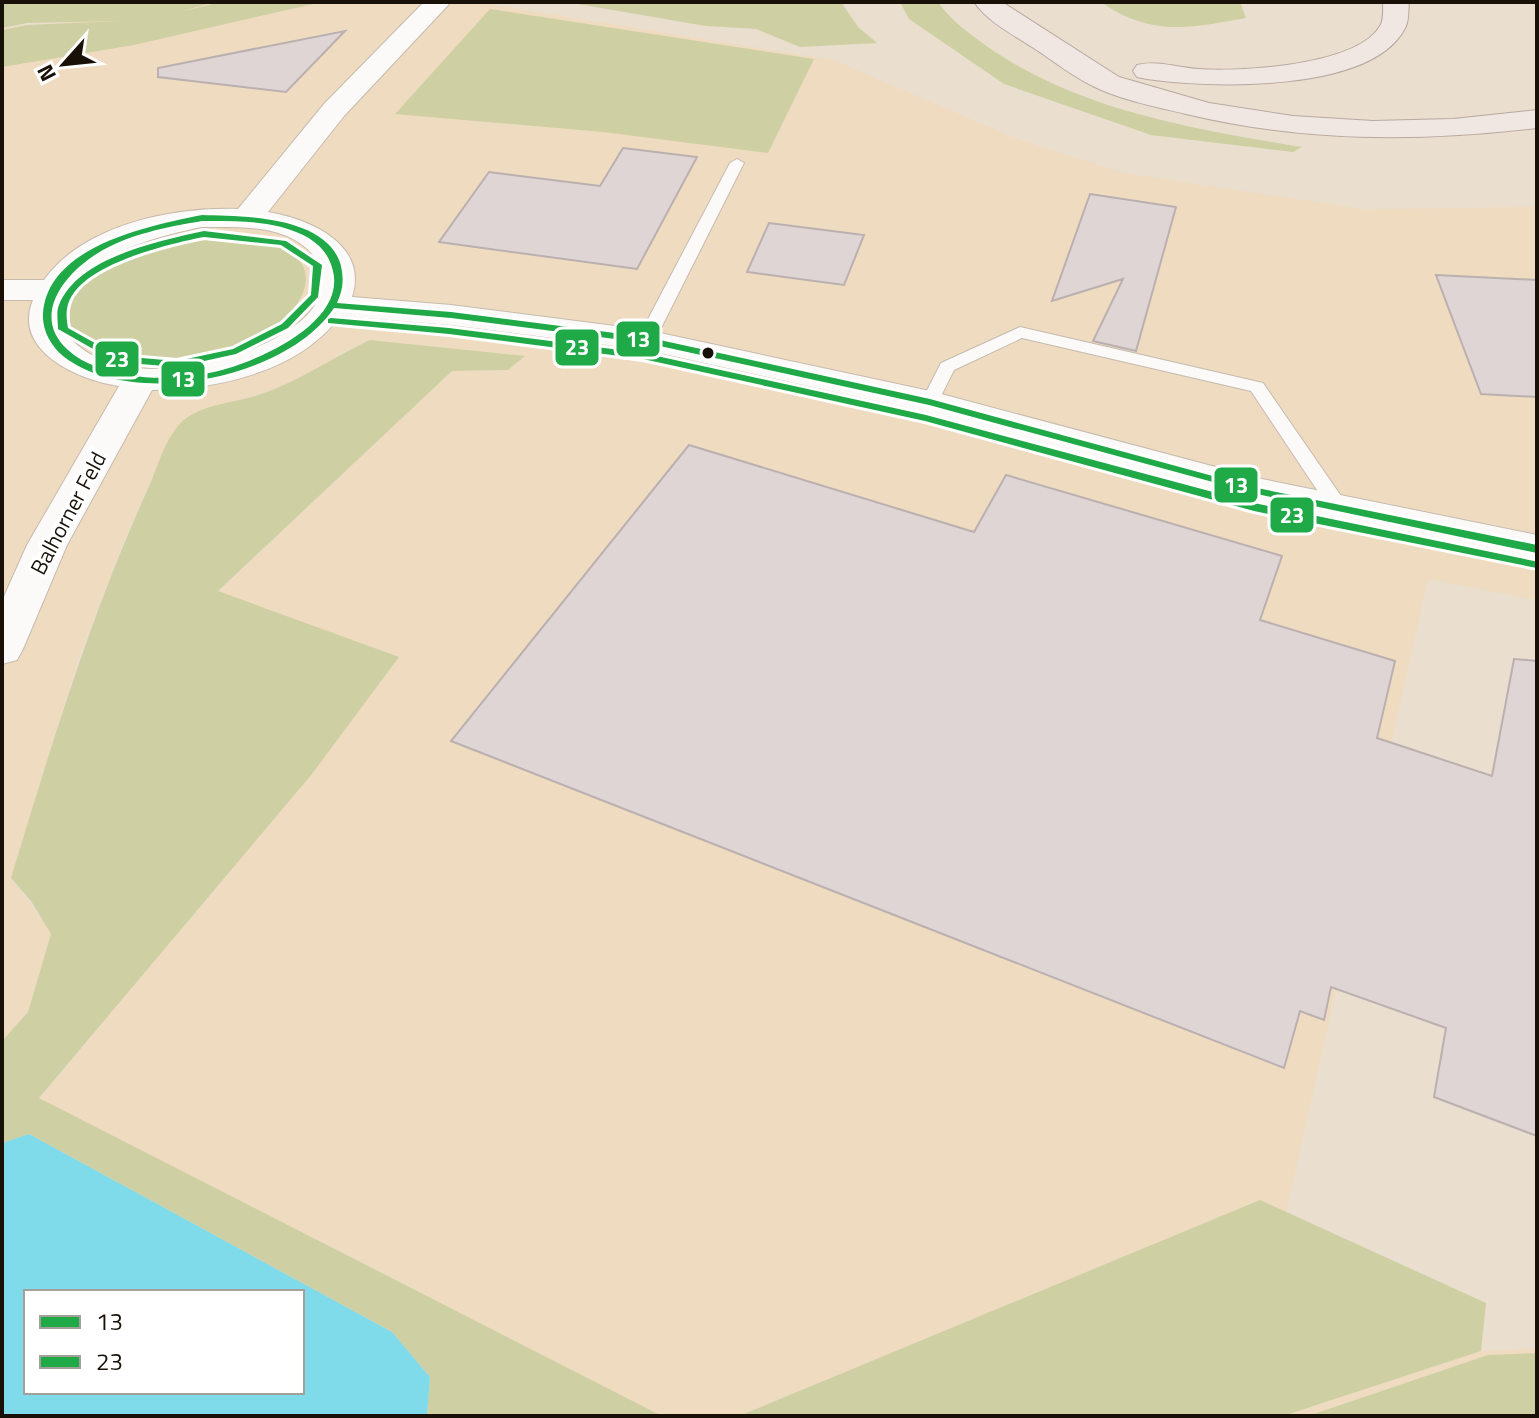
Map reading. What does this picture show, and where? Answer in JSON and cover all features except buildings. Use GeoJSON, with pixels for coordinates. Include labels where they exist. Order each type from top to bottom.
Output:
{"type":"FeatureCollection","features":[{"type":"Feature","properties":{"kind":"highway"},"geometry":{"type":"LineString","coordinates":[[987,2],[1015,27],[1041,41],[1073,65],[1110,83],[1167,102],[1281,125],[1342,131],[1437,131],[1537,119]]}},
{"type":"Feature","properties":{"kind":"highway"},"geometry":{"type":"LineString","coordinates":[[1041,41],[1097,60],[1157,73],[1226,80],[1267,78],[1333,63],[1384,39],[1395,24],[1396,2]]}},
{"type":"Feature","properties":{"kind":"street"},"geometry":{"type":"LineString","coordinates":[[247,218],[334,110],[438,2]]}},
{"type":"Feature","properties":{"kind":"street"},"geometry":{"type":"LineString","coordinates":[[202,218],[247,218],[285,224],[315,237],[334,256],[340,279],[332,305],[310,330],[277,352],[235,368],[187,378],[140,380],[99,372],[68,358],[49,338],[44,315],[53,290],[77,265],[113,243],[171,224],[202,218]]}},
{"type":"Feature","properties":{"kind":"street"},"geometry":{"type":"LineString","coordinates":[[2,290],[53,290]]}},
{"type":"Feature","properties":{"kind":"street"},"geometry":{"type":"LineString","coordinates":[[332,305],[442,314],[646,340],[930,402],[1257,491],[1537,549]]}},
{"type":"Feature","properties":{"kind":"street","name":"Balhorner Feld"},"geometry":{"type":"LineString","coordinates":[[2,649],[47,545],[140,380]]}},
{"type":"Feature","properties":{"kind":"lane"},"geometry":{"type":"LineString","coordinates":[[646,340],[737,163]]}},
{"type":"Feature","properties":{"kind":"lane"},"geometry":{"type":"LineString","coordinates":[[930,402],[947,367],[1020,332],[1257,387],[1340,509]]}},
{"type":"Feature","properties":{"kind":"shaded area"},"geometry":{"type":"Polygon","coordinates":[[[214,2],[476,2],[833,60],[1020,140],[1124,173],[1362,209],[1537,207],[1537,600],[1428,579],[1286,1213],[1260,1200],[739,1416],[662,1416],[39,1099],[312,774],[399,657],[218,592],[452,371],[507,370],[523,356],[370,340],[339,354],[315,372],[262,394],[190,415],[174,431],[122,545],[77,662],[11,878],[51,933],[28,1012],[2,1041],[2,28],[109,19],[130,23],[214,2]],[[200,233],[163,239],[126,253],[146,364],[188,362],[221,355],[260,339],[286,321],[300,304],[300,261],[272,242],[232,233],[200,233]]]}},
{"type":"Feature","properties":{"kind":"shaded area"},"geometry":{"type":"Polygon","coordinates":[[[1537,1348],[1537,1416],[1283,1416],[1481,1351],[1537,1348]]]}},
{"type":"Feature","properties":{"kind":"green space"},"geometry":{"type":"Polygon","coordinates":[[[2,2],[214,2],[180,12],[221,2],[322,2],[134,45],[2,67],[2,30],[27,25],[118,21],[27,23],[2,28],[2,2]]]}},
{"type":"Feature","properties":{"kind":"green space"},"geometry":{"type":"Polygon","coordinates":[[[566,2],[841,2],[858,27],[877,43],[800,47],[756,29],[706,26],[566,2]]]}},
{"type":"Feature","properties":{"kind":"green space"},"geometry":{"type":"Polygon","coordinates":[[[900,2],[938,2],[967,32],[1023,69],[1099,102],[1179,124],[1302,147],[1293,152],[1151,135],[1004,84],[909,19],[900,2]]]}},
{"type":"Feature","properties":{"kind":"green space"},"geometry":{"type":"Polygon","coordinates":[[[1101,2],[1240,2],[1246,18],[1172,27],[1137,21],[1101,2]]]}},
{"type":"Feature","properties":{"kind":"green space"},"geometry":{"type":"Polygon","coordinates":[[[490,9],[814,59],[768,153],[603,132],[395,114],[490,9]]]}},
{"type":"Feature","properties":{"kind":"green space"},"geometry":{"type":"Polygon","coordinates":[[[200,233],[263,240],[297,257],[306,281],[294,308],[266,333],[226,353],[177,363],[118,357],[96,350],[73,331],[70,324],[71,305],[80,286],[92,272],[108,261],[145,245],[200,233]]]}},
{"type":"Feature","properties":{"kind":"green space"},"geometry":{"type":"Polygon","coordinates":[[[370,340],[525,356],[508,370],[452,371],[218,591],[399,657],[312,774],[39,1098],[662,1416],[427,1416],[430,1377],[392,1332],[29,1134],[2,1143],[2,1041],[28,1012],[51,934],[31,901],[11,878],[92,628],[166,445],[177,427],[191,415],[275,389],[370,340]]]}},
{"type":"Feature","properties":{"kind":"green space"},"geometry":{"type":"Polygon","coordinates":[[[1260,1200],[1486,1303],[1481,1351],[1283,1416],[739,1416],[1260,1200]]]}},
{"type":"Feature","properties":{"kind":"green space"},"geometry":{"type":"Polygon","coordinates":[[[1537,1353],[1537,1416],[1308,1416],[1488,1355],[1537,1353]]]}},
{"type":"Feature","properties":{"kind":"water"},"geometry":{"type":"Polygon","coordinates":[[[29,1134],[392,1332],[430,1377],[427,1416],[2,1416],[2,1143],[29,1134]]]}},
{"type":"Feature","properties":{"kind":"transit line","name":"13"},"geometry":{"type":"LineString","coordinates":[[202,218],[263,221],[306,233],[323,243],[334,258],[339,278],[334,299],[321,319],[290,344],[267,357],[242,367],[189,379],[135,379],[110,374],[84,365],[65,353],[52,338],[47,322],[48,304],[56,286],[71,268],[93,252],[118,240],[202,218]]}},
{"type":"Feature","properties":{"kind":"transit line","name":"23"},"geometry":{"type":"LineString","coordinates":[[204,234],[283,243],[318,265],[315,295],[285,326],[236,351],[177,364],[116,359],[63,329],[62,308],[72,290],[89,274],[137,251],[204,234]]}},
{"type":"Feature","properties":{"kind":"transit line","name":"13"},"geometry":{"type":"LineString","coordinates":[[332,305],[451,315],[646,340],[930,402],[1257,491],[1537,549]]}},
{"type":"Feature","properties":{"kind":"transit line","name":"23"},"geometry":{"type":"LineString","coordinates":[[331,321],[449,331],[643,356],[926,418],[1254,507],[1534,565]]}}]}
